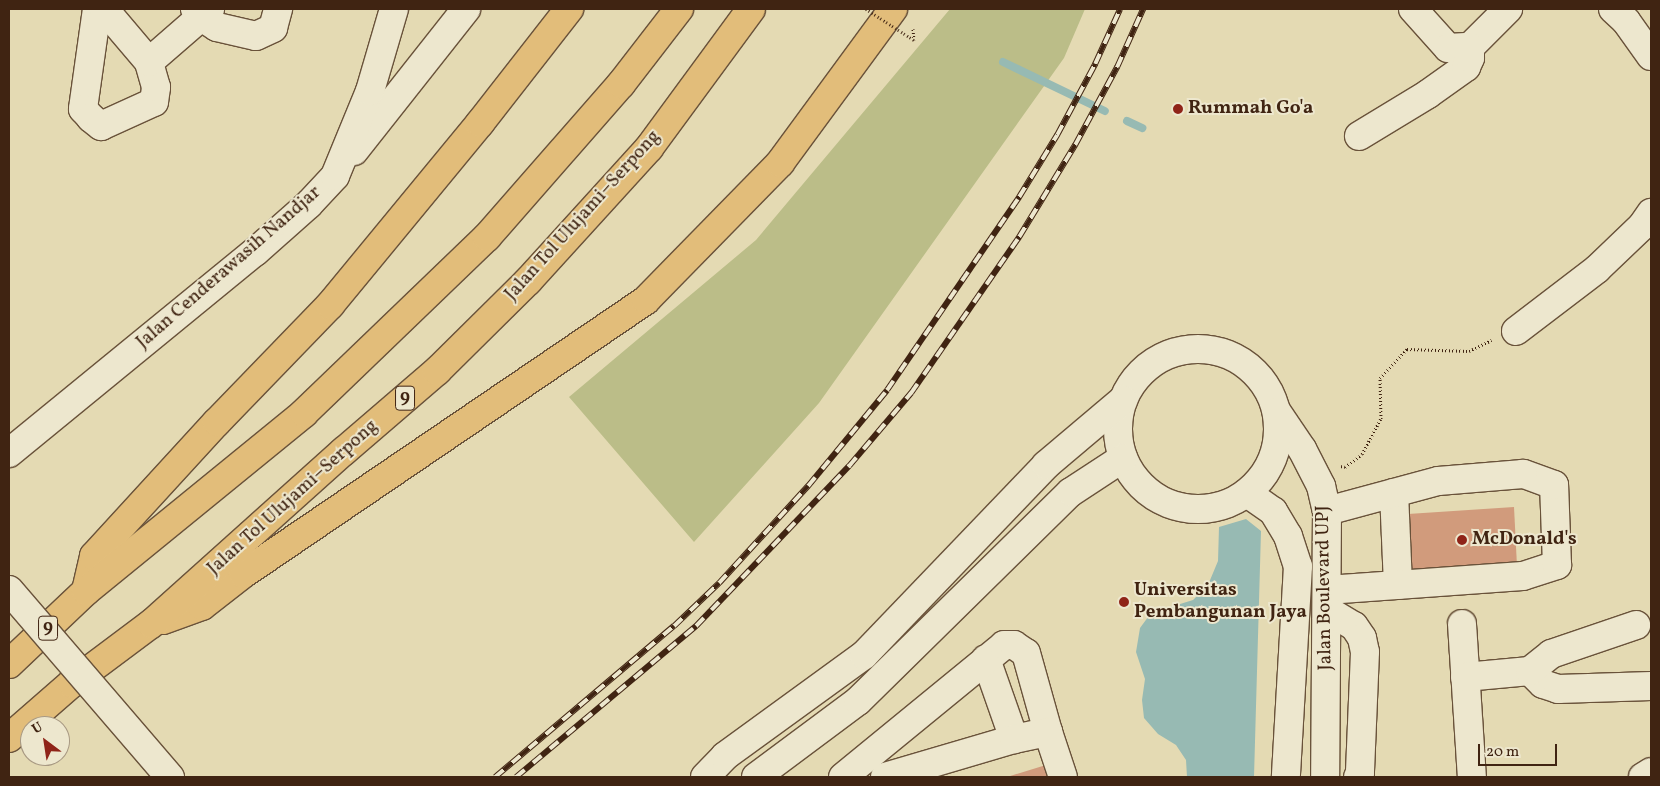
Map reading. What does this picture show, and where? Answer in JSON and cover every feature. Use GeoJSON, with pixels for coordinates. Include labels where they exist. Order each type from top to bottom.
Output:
{"type":"FeatureCollection","features":[{"type":"Feature","properties":{"kind":"highway"},"geometry":{"type":"LineString","coordinates":[[86,591],[94,556],[217,422],[330,305],[480,123],[568,9]]}},
{"type":"Feature","properties":{"kind":"highway","name":"9"},"geometry":{"type":"LineString","coordinates":[[9,664],[86,591],[304,413],[487,237],[620,84],[679,9]]}},
{"type":"Feature","properties":{"kind":"highway","name":"Jalan Tol Ulujami–Serpong"},"geometry":{"type":"LineString","coordinates":[[9,738],[72,683],[151,624],[344,450],[437,372],[528,280],[649,148],[751,9]]}},
{"type":"Feature","properties":{"kind":"highway"},"geometry":{"type":"LineString","coordinates":[[151,624],[192,612],[202,606],[251,569],[646,300],[780,163],[893,9]]}},
{"type":"Feature","properties":{"kind":"street"},"geometry":{"type":"LineString","coordinates":[[97,9],[83,109],[101,126],[154,102],[156,87],[149,62],[104,9]]}},
{"type":"Feature","properties":{"kind":"street"},"geometry":{"type":"LineString","coordinates":[[149,62],[202,11],[217,27],[256,36],[273,28],[278,9]]}},
{"type":"Feature","properties":{"kind":"street","name":"Jalan Cenderawasih Nandjar"},"geometry":{"type":"LineString","coordinates":[[9,454],[255,252],[309,204],[335,174],[370,91],[394,9]]}},
{"type":"Feature","properties":{"kind":"street"},"geometry":{"type":"LineString","coordinates":[[335,174],[466,9]]}},
{"type":"Feature","properties":{"kind":"street"},"geometry":{"type":"LineString","coordinates":[[1413,9],[1448,48],[1470,47],[1508,9]]}},
{"type":"Feature","properties":{"kind":"street"},"geometry":{"type":"LineString","coordinates":[[1613,9],[1626,22],[1651,56]]}},
{"type":"Feature","properties":{"kind":"street"},"geometry":{"type":"LineString","coordinates":[[1359,136],[1428,94],[1466,67],[1470,58],[1470,47]]}},
{"type":"Feature","properties":{"kind":"street"},"geometry":{"type":"LineString","coordinates":[[1516,331],[1597,269],[1648,225]]}},
{"type":"Feature","properties":{"kind":"street"},"geometry":{"type":"LineString","coordinates":[[1201,350],[1216,351],[1237,359],[1255,372],[1269,391],[1277,412],[1278,434],[1274,456],[1263,477],[1247,493],[1225,504],[1202,510],[1170,504],[1142,487],[1131,474],[1123,458],[1119,441],[1118,423],[1123,400],[1134,381],[1151,365],[1171,354],[1201,350]]}},
{"type":"Feature","properties":{"kind":"street"},"geometry":{"type":"LineString","coordinates":[[705,777],[726,756],[864,655],[1046,465],[1123,400]]}},
{"type":"Feature","properties":{"kind":"street","name":"Jalan Boulevard UPJ"},"geometry":{"type":"LineString","coordinates":[[1277,412],[1305,456],[1321,486],[1327,511],[1325,777]]}},
{"type":"Feature","properties":{"kind":"street"},"geometry":{"type":"LineString","coordinates":[[756,777],[858,701],[1071,492],[1123,458]]}},
{"type":"Feature","properties":{"kind":"street"},"geometry":{"type":"LineString","coordinates":[[1327,511],[1438,481],[1523,474],[1554,485],[1557,565],[1523,576],[1398,585],[1327,600]]}},
{"type":"Feature","properties":{"kind":"street","name":"Jalan Boulevard UPJ"},"geometry":{"type":"LineString","coordinates":[[1247,493],[1273,511],[1288,536],[1298,566],[1286,777]]}},
{"type":"Feature","properties":{"kind":"street"},"geometry":{"type":"LineString","coordinates":[[1394,493],[1398,585]]}},
{"type":"Feature","properties":{"kind":"street"},"geometry":{"type":"LineString","coordinates":[[9,590],[170,777]]}},
{"type":"Feature","properties":{"kind":"street"},"geometry":{"type":"LineString","coordinates":[[1327,600],[1354,626],[1362,638],[1365,652],[1360,773],[1358,777]]}},
{"type":"Feature","properties":{"kind":"street"},"geometry":{"type":"LineString","coordinates":[[1462,624],[1472,777]]}},
{"type":"Feature","properties":{"kind":"street"},"geometry":{"type":"LineString","coordinates":[[1466,677],[1530,671],[1550,654],[1636,625]]}},
{"type":"Feature","properties":{"kind":"street"},"geometry":{"type":"LineString","coordinates":[[842,777],[1004,645],[1014,645],[1026,653],[1048,732],[1063,777]]}},
{"type":"Feature","properties":{"kind":"street"},"geometry":{"type":"LineString","coordinates":[[986,659],[1014,739]]}},
{"type":"Feature","properties":{"kind":"street"},"geometry":{"type":"LineString","coordinates":[[1530,671],[1543,684],[1558,689],[1651,686]]}},
{"type":"Feature","properties":{"kind":"street"},"geometry":{"type":"LineString","coordinates":[[885,777],[1014,739],[1048,732]]}},
{"type":"Feature","properties":{"kind":"street"},"geometry":{"type":"LineString","coordinates":[[1643,777],[1651,772]]}},
{"type":"Feature","properties":{"kind":"path"},"geometry":{"type":"LineString","coordinates":[[866,9],[914,40]]}},
{"type":"Feature","properties":{"kind":"path"},"geometry":{"type":"LineString","coordinates":[[1305,456],[1345,467],[1362,454],[1380,419],[1380,378],[1407,349],[1469,351],[1516,331]]}},
{"type":"Feature","properties":{"kind":"green space"},"geometry":{"type":"Polygon","coordinates":[[[950,9],[1085,9],[1064,58],[819,403],[694,542],[569,397],[756,240],[950,9]]]}},
{"type":"Feature","properties":{"kind":"water"},"geometry":{"type":"Polygon","coordinates":[[[1246,519],[1261,531],[1254,777],[1187,777],[1186,760],[1176,745],[1158,734],[1144,718],[1142,700],[1145,679],[1136,652],[1140,628],[1151,613],[1193,600],[1208,585],[1218,561],[1219,527],[1246,519]]]}},
{"type":"Feature","properties":{"kind":"building","name":"McDonald's"},"geometry":{"type":"Polygon","coordinates":[[[1514,507],[1517,566],[1411,573],[1408,514],[1514,507]]]}},
{"type":"Feature","properties":{"kind":"building"},"geometry":{"type":"Polygon","coordinates":[[[1046,765],[1050,777],[1007,777],[1046,765]]]}},
{"type":"Feature","properties":{"kind":"waterway"},"geometry":{"type":"LineString","coordinates":[[1003,62],[1105,111]]}},
{"type":"Feature","properties":{"kind":"waterway"},"geometry":{"type":"LineString","coordinates":[[1127,121],[1142,128]]}},
{"type":"Feature","properties":{"kind":"railway"},"geometry":{"type":"LineString","coordinates":[[495,777],[674,626],[719,583],[808,486],[887,390],[1019,197],[1057,135],[1095,64],[1120,9]]}},
{"type":"Feature","properties":{"kind":"railway"},"geometry":{"type":"LineString","coordinates":[[516,777],[696,626],[849,466],[911,393],[1019,237],[1075,145],[1117,67],[1143,9]]}},
{"type":"Feature","properties":{"kind":"place","name":"Rummah Go'a"},"geometry":{"type":"Point","coordinates":[1178,109]}},
{"type":"Feature","properties":{"kind":"place","name":"McDonald's"},"geometry":{"type":"Point","coordinates":[1462,540]}},
{"type":"Feature","properties":{"kind":"place","name":"Universitas Pembangunan Jaya"},"geometry":{"type":"Point","coordinates":[1124,602]}}]}
